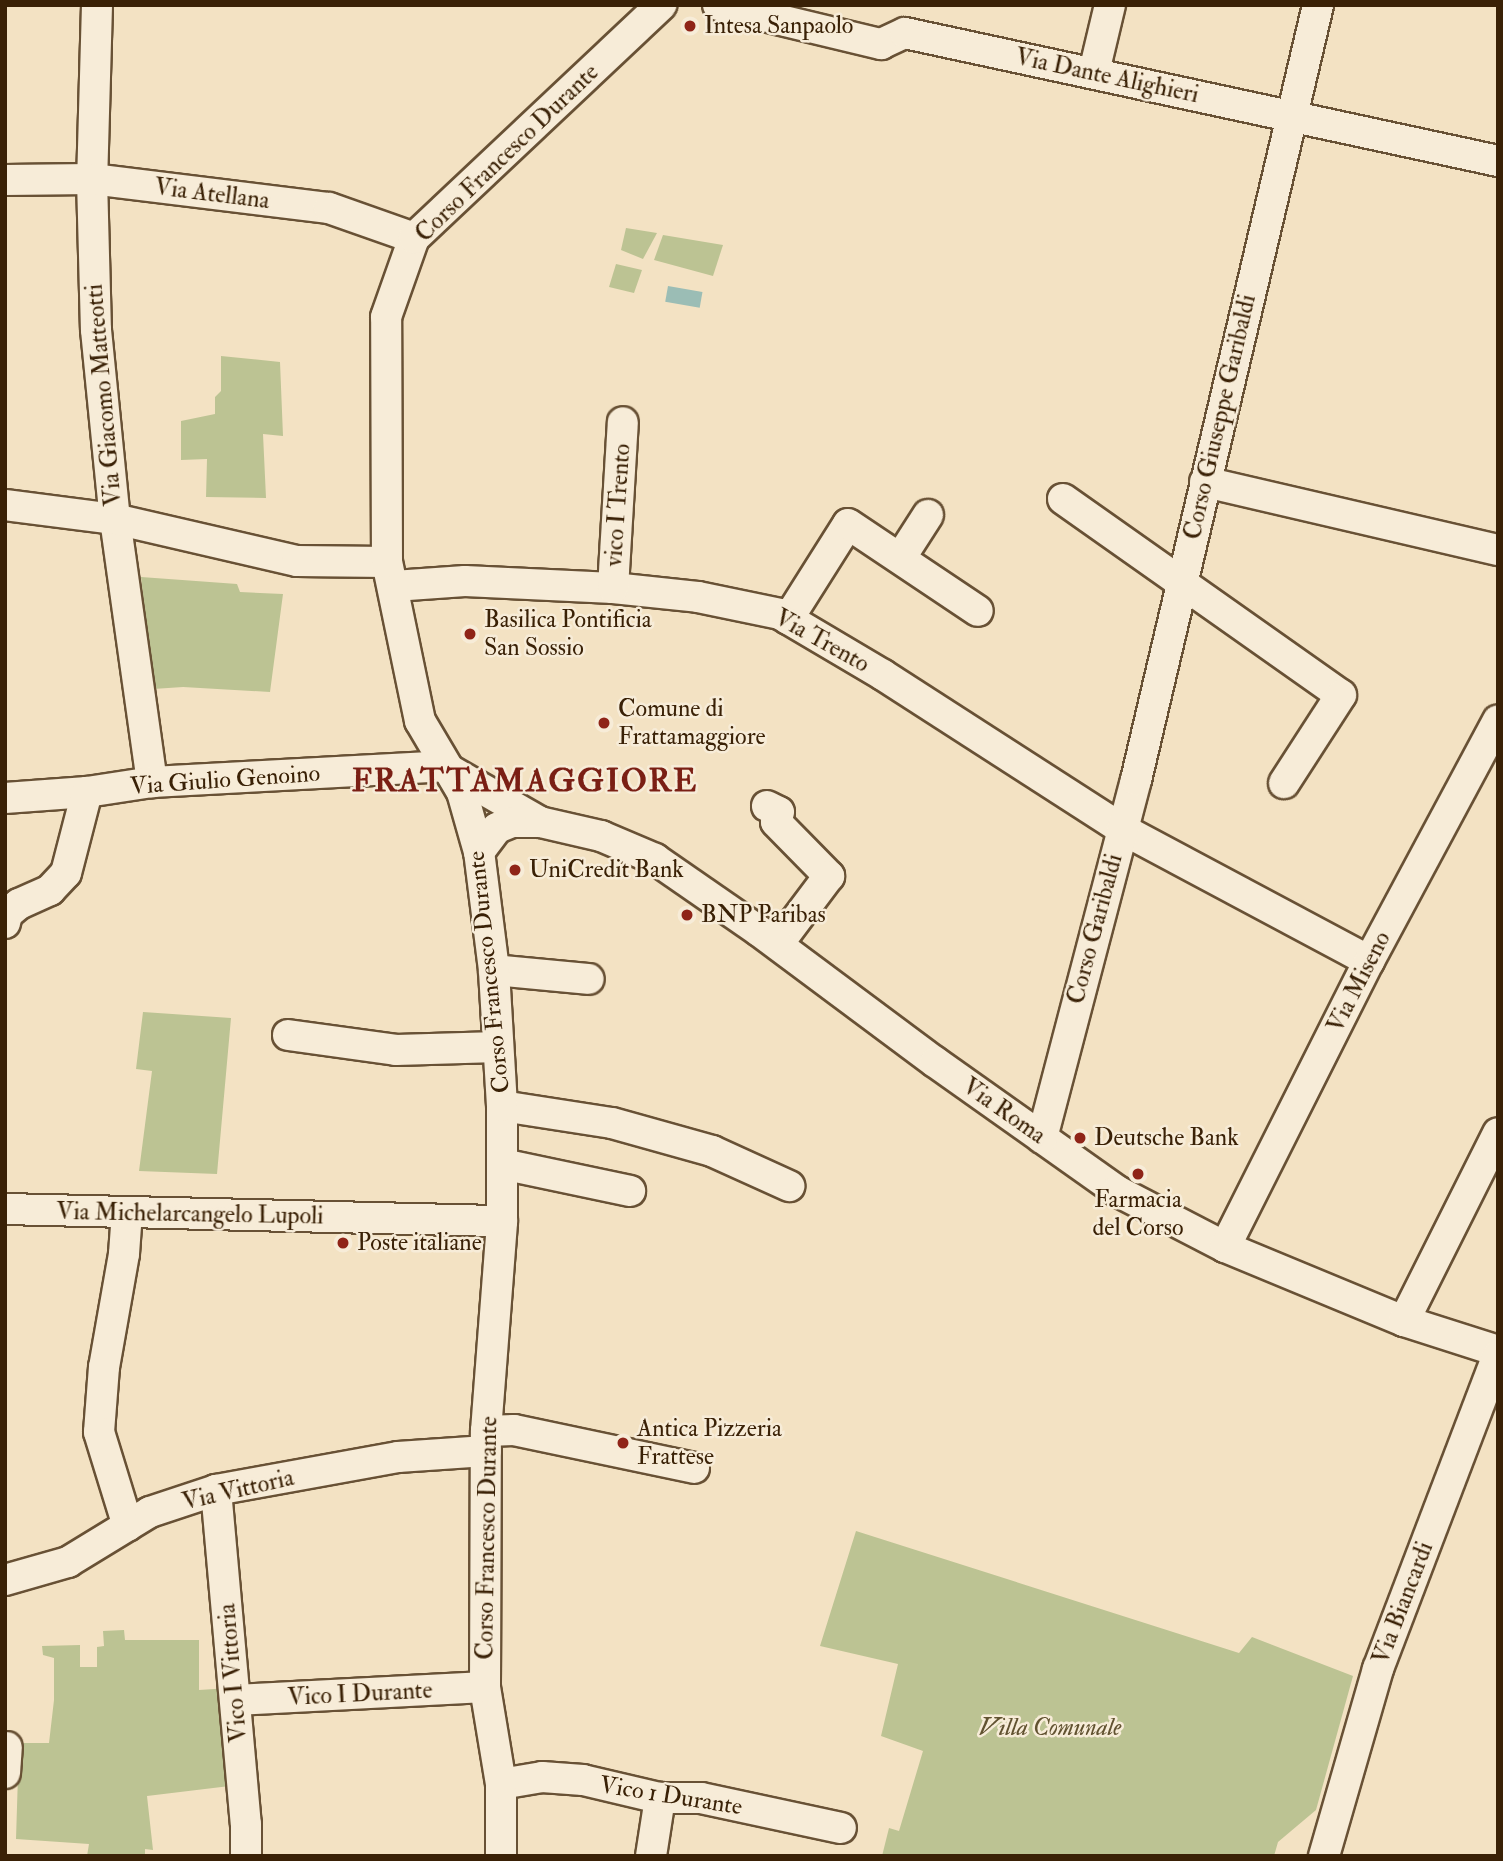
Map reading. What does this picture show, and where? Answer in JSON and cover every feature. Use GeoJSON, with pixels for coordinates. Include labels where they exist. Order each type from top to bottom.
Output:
{"type":"FeatureCollection","features":[{"type":"Feature","properties":{"kind":"street","name":"Via Giacomo Matteotti"},"geometry":{"type":"LineString","coordinates":[[97,5],[92,179],[96,330],[115,519],[152,782]]}},
{"type":"Feature","properties":{"kind":"street","name":"Corso Francesco Durante"},"geometry":{"type":"LineString","coordinates":[[501,1856],[501,1784],[485,1687],[486,1441],[502,1221],[502,1106],[494,970],[480,852],[462,792],[420,721],[390,574],[386,317],[414,238],[661,5]]}},
{"type":"Feature","properties":{"kind":"street","name":"Via Dante Alighieri"},"geometry":{"type":"LineString","coordinates":[[718,5],[881,44],[905,33],[1498,160]]}},
{"type":"Feature","properties":{"kind":"street"},"geometry":{"type":"LineString","coordinates":[[1094,72],[1110,5]]}},
{"type":"Feature","properties":{"kind":"street","name":"Corso Giuseppe Garibaldi"},"geometry":{"type":"LineString","coordinates":[[1122,829],[1136,780],[1318,5]]}},
{"type":"Feature","properties":{"kind":"street","name":"Via Atellana"},"geometry":{"type":"LineString","coordinates":[[5,180],[92,179],[329,208],[414,238]]}},
{"type":"Feature","properties":{"kind":"street","name":"vico I Trento"},"geometry":{"type":"LineString","coordinates":[[612,588],[623,422]]}},
{"type":"Feature","properties":{"kind":"street"},"geometry":{"type":"LineString","coordinates":[[1205,482],[1498,550]]}},
{"type":"Feature","properties":{"kind":"street"},"geometry":{"type":"LineString","coordinates":[[1063,499],[1341,695],[1284,783]]}},
{"type":"Feature","properties":{"kind":"street","name":"Via Trento"},"geometry":{"type":"LineString","coordinates":[[5,505],[115,519],[297,561],[465,581],[612,588],[698,597],[780,614],[894,682],[1122,829]]}},
{"type":"Feature","properties":{"kind":"street"},"geometry":{"type":"LineString","coordinates":[[901,557],[928,515]]}},
{"type":"Feature","properties":{"kind":"street"},"geometry":{"type":"LineString","coordinates":[[789,619],[848,524],[978,611]]}},
{"type":"Feature","properties":{"kind":"street","name":"Via Miseno"},"geometry":{"type":"LineString","coordinates":[[1225,1247],[1368,961],[1495,733]]}},
{"type":"Feature","properties":{"kind":"street","name":"Via Giulio Genoino"},"geometry":{"type":"LineString","coordinates":[[5,798],[87,792],[152,782],[445,766]]}},
{"type":"Feature","properties":{"kind":"street","name":"Via Roma"},"geometry":{"type":"LineString","coordinates":[[445,766],[540,822]]}},
{"type":"Feature","properties":{"kind":"street"},"geometry":{"type":"LineString","coordinates":[[5,923],[7,914],[19,904],[50,890],[65,873],[87,792]]}},
{"type":"Feature","properties":{"kind":"street"},"geometry":{"type":"LineString","coordinates":[[766,806],[779,812],[776,822],[829,876],[778,944]]}},
{"type":"Feature","properties":{"kind":"street","name":"Via Roma"},"geometry":{"type":"LineString","coordinates":[[480,852],[497,828],[512,822],[540,822],[601,836],[655,859],[778,944],[1117,1191],[1225,1247],[1404,1321],[1498,1353]]}},
{"type":"Feature","properties":{"kind":"street","name":"Corso Garibaldi"},"geometry":{"type":"LineString","coordinates":[[1042,1138],[1122,829],[1368,961]]}},
{"type":"Feature","properties":{"kind":"street"},"geometry":{"type":"LineString","coordinates":[[494,970],[589,979]]}},
{"type":"Feature","properties":{"kind":"street"},"geometry":{"type":"LineString","coordinates":[[288,1035],[396,1050],[498,1046]]}},
{"type":"Feature","properties":{"kind":"street"},"geometry":{"type":"LineString","coordinates":[[502,1106],[612,1124],[712,1151],[789,1186]]}},
{"type":"Feature","properties":{"kind":"street"},"geometry":{"type":"LineString","coordinates":[[1404,1321],[1498,1133]]}},
{"type":"Feature","properties":{"kind":"street"},"geometry":{"type":"LineString","coordinates":[[502,1164],[630,1192]]}},
{"type":"Feature","properties":{"kind":"street","name":"Via Michelarcangelo Lupoli"},"geometry":{"type":"LineString","coordinates":[[5,1209],[502,1221]]}},
{"type":"Feature","properties":{"kind":"street"},"geometry":{"type":"LineString","coordinates":[[127,1212],[124,1254],[104,1367],[99,1432],[128,1525]]}},
{"type":"Feature","properties":{"kind":"street","name":"Via Biancardi"},"geometry":{"type":"LineString","coordinates":[[1324,1856],[1378,1669],[1498,1353]]}},
{"type":"Feature","properties":{"kind":"street","name":"Via Vittoria"},"geometry":{"type":"LineString","coordinates":[[5,1580],[68,1562],[150,1512],[216,1490],[486,1441],[514,1430],[694,1468]]}},
{"type":"Feature","properties":{"kind":"street","name":"Vico I Vittoria"},"geometry":{"type":"LineString","coordinates":[[216,1490],[236,1700],[246,1856]]}},
{"type":"Feature","properties":{"kind":"street","name":"Vico I Durante"},"geometry":{"type":"LineString","coordinates":[[236,1700],[485,1687]]}},
{"type":"Feature","properties":{"kind":"street","name":"Vico 1 Durante"},"geometry":{"type":"LineString","coordinates":[[501,1784],[542,1777],[583,1780],[660,1798],[701,1798],[841,1828]]}},
{"type":"Feature","properties":{"kind":"street"},"geometry":{"type":"LineString","coordinates":[[651,1856],[660,1798]]}},
{"type":"Feature","properties":{"kind":"green space"},"geometry":{"type":"Polygon","coordinates":[[[626,228],[657,233],[643,259],[621,250],[626,228]]]}},
{"type":"Feature","properties":{"kind":"green space"},"geometry":{"type":"Polygon","coordinates":[[[663,235],[723,245],[713,276],[654,260],[663,235]]]}},
{"type":"Feature","properties":{"kind":"green space"},"geometry":{"type":"Polygon","coordinates":[[[616,264],[642,270],[634,293],[609,287],[616,264]]]}},
{"type":"Feature","properties":{"kind":"green space"},"geometry":{"type":"Polygon","coordinates":[[[221,356],[280,362],[283,436],[263,434],[266,498],[206,497],[207,459],[181,460],[181,421],[215,414],[215,397],[221,391],[221,356]]]}},
{"type":"Feature","properties":{"kind":"green space"},"geometry":{"type":"Polygon","coordinates":[[[141,577],[237,584],[240,592],[283,594],[270,692],[183,687],[153,689],[141,577]]]}},
{"type":"Feature","properties":{"kind":"green space"},"geometry":{"type":"Polygon","coordinates":[[[143,1012],[231,1018],[217,1174],[139,1171],[152,1071],[136,1069],[143,1012]]]}},
{"type":"Feature","properties":{"kind":"green space","name":"Villa Comunale"},"geometry":{"type":"Polygon","coordinates":[[[856,1531],[1239,1653],[1252,1637],[1353,1676],[1316,1810],[1278,1842],[1274,1856],[882,1856],[889,1828],[899,1831],[923,1751],[881,1736],[898,1664],[820,1646],[856,1531]]]}},
{"type":"Feature","properties":{"kind":"green space"},"geometry":{"type":"Polygon","coordinates":[[[124,1630],[125,1640],[199,1640],[199,1690],[230,1688],[238,1785],[147,1796],[153,1850],[145,1849],[145,1856],[87,1856],[89,1844],[16,1839],[19,1743],[49,1743],[54,1700],[54,1658],[43,1655],[42,1646],[80,1645],[80,1667],[97,1667],[97,1647],[104,1646],[103,1631],[124,1630]]]}},
{"type":"Feature","properties":{"kind":"water"},"geometry":{"type":"Polygon","coordinates":[[[668,286],[702,292],[700,308],[665,302],[668,286]]]}},
{"type":"Feature","properties":{"kind":"place","name":"Intesa Sanpaolo"},"geometry":{"type":"Point","coordinates":[690,26]}},
{"type":"Feature","properties":{"kind":"place","name":"Basilica Pontificia San Sossio"},"geometry":{"type":"Point","coordinates":[470,634]}},
{"type":"Feature","properties":{"kind":"place","name":"Comune di Frattamaggiore"},"geometry":{"type":"Point","coordinates":[604,723]}},
{"type":"Feature","properties":{"kind":"place","name":"UniCredit Bank"},"geometry":{"type":"Point","coordinates":[515,870]}},
{"type":"Feature","properties":{"kind":"place","name":"BNP Paribas"},"geometry":{"type":"Point","coordinates":[687,915]}},
{"type":"Feature","properties":{"kind":"place","name":"Deutsche Bank"},"geometry":{"type":"Point","coordinates":[1080,1138]}},
{"type":"Feature","properties":{"kind":"place","name":"Farmacia del Corso"},"geometry":{"type":"Point","coordinates":[1138,1174]}},
{"type":"Feature","properties":{"kind":"place","name":"Poste italiane"},"geometry":{"type":"Point","coordinates":[343,1243]}},
{"type":"Feature","properties":{"kind":"place","name":"Antica Pizzeria Frattese"},"geometry":{"type":"Point","coordinates":[623,1443]}},
{"type":"Feature","properties":{"kind":"district","name":"FRATTAMAGGIORE"},"geometry":{"type":"Point","coordinates":[525,781]}}]}
